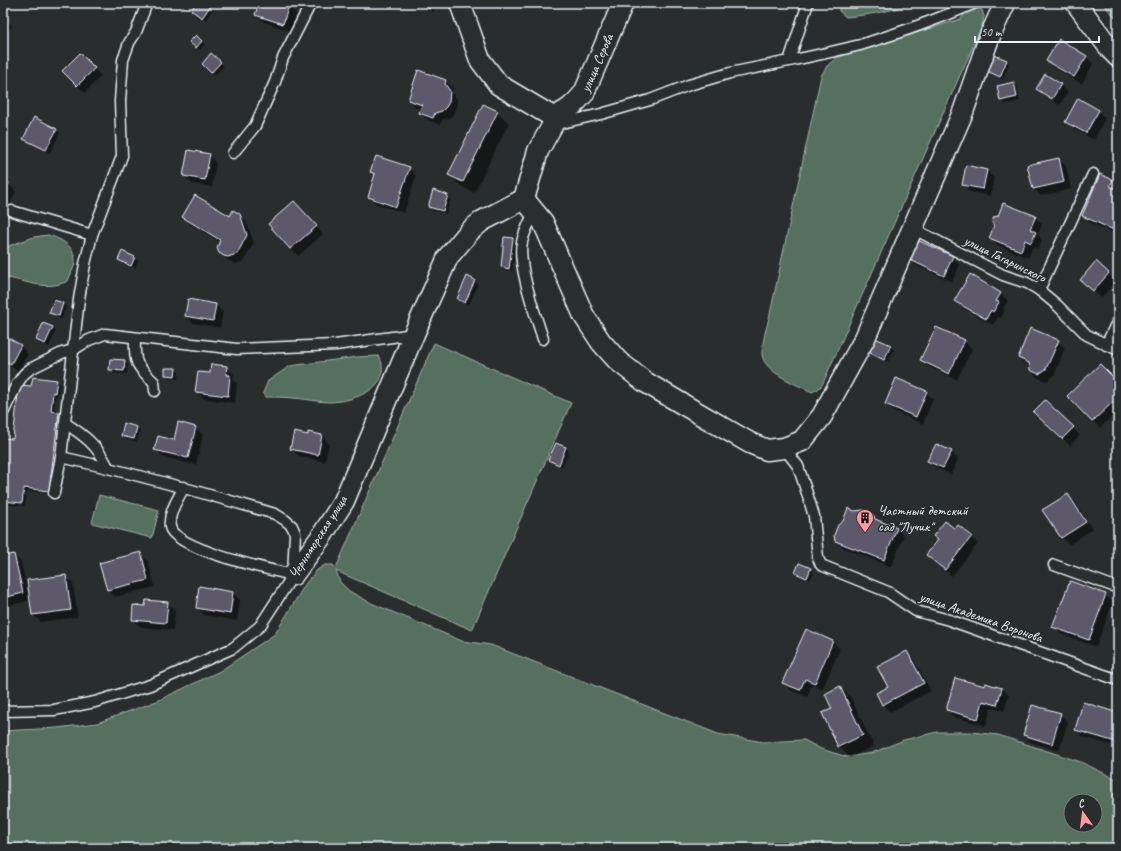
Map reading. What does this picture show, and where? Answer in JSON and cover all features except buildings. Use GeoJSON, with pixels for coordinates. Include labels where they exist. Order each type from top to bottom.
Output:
{"type":"FeatureCollection","features":[{"type":"Feature","properties":{"kind":"street"},"geometry":{"type":"LineString","coordinates":[[460,3],[480,60],[499,84],[552,121],[538,151],[529,205],[543,222],[584,316],[601,342],[618,361],[645,382],[750,443],[767,450],[784,448],[802,441],[822,416],[864,338],[963,112],[990,38],[1005,3]]}},
{"type":"Feature","properties":{"kind":"street","name":"улица Серова"},"geometry":{"type":"LineString","coordinates":[[552,121],[565,113],[584,93],[623,3]]}},
{"type":"Feature","properties":{"kind":"street"},"geometry":{"type":"LineString","coordinates":[[1076,3],[1111,50],[1118,57]]}},
{"type":"Feature","properties":{"kind":"street","name":"Черноморская улица"},"geometry":{"type":"LineString","coordinates":[[293,576],[320,538],[344,500],[448,257],[470,231],[482,221],[529,205]]}},
{"type":"Feature","properties":{"kind":"lane"},"geometry":{"type":"LineString","coordinates":[[54,493],[61,457],[79,299],[85,264],[92,235],[122,156],[120,101],[123,60],[147,3]]}},
{"type":"Feature","properties":{"kind":"lane"},"geometry":{"type":"LineString","coordinates":[[233,153],[255,126],[275,82],[283,58],[311,3]]}},
{"type":"Feature","properties":{"kind":"lane"},"geometry":{"type":"LineString","coordinates":[[789,61],[808,3]]}},
{"type":"Feature","properties":{"kind":"lane"},"geometry":{"type":"LineString","coordinates":[[552,121],[601,114],[643,102],[689,85],[730,73],[859,45],[940,19],[975,3]]}},
{"type":"Feature","properties":{"kind":"lane"},"geometry":{"type":"LineString","coordinates":[[1039,290],[1093,174]]}},
{"type":"Feature","properties":{"kind":"lane"},"geometry":{"type":"LineString","coordinates":[[529,205],[521,253],[524,273],[543,339]]}},
{"type":"Feature","properties":{"kind":"lane"},"geometry":{"type":"LineString","coordinates":[[12,211],[92,235]]}},
{"type":"Feature","properties":{"kind":"lane","name":"улица Гагаринского"},"geometry":{"type":"LineString","coordinates":[[912,228],[1003,275],[1027,283],[1039,290],[1057,305],[1087,335],[1118,350]]}},
{"type":"Feature","properties":{"kind":"lane"},"geometry":{"type":"LineString","coordinates":[[1106,345],[1118,320]]}},
{"type":"Feature","properties":{"kind":"lane"},"geometry":{"type":"LineString","coordinates":[[3,413],[17,384],[24,374],[30,369],[73,350],[89,340],[105,334],[237,349],[335,345],[414,334]]}},
{"type":"Feature","properties":{"kind":"lane"},"geometry":{"type":"LineString","coordinates":[[135,338],[135,362],[139,368],[154,382],[155,391]]}},
{"type":"Feature","properties":{"kind":"lane"},"geometry":{"type":"LineString","coordinates":[[65,423],[93,444],[108,467]]}},
{"type":"Feature","properties":{"kind":"lane","name":"улица Академика Воронова"},"geometry":{"type":"LineString","coordinates":[[784,448],[798,466],[805,487],[814,516],[818,558],[821,565],[888,592],[916,611],[956,622],[1118,680]]}},
{"type":"Feature","properties":{"kind":"lane"},"geometry":{"type":"LineString","coordinates":[[61,457],[108,467],[184,487],[275,514],[292,526],[295,533],[293,576],[226,558],[191,545],[175,536],[170,528],[171,514],[184,487]]}},
{"type":"Feature","properties":{"kind":"lane"},"geometry":{"type":"LineString","coordinates":[[1054,565],[1118,588]]}},
{"type":"Feature","properties":{"kind":"lane","name":"Черноморская улица"},"geometry":{"type":"LineString","coordinates":[[3,711],[54,710],[95,702],[150,685],[233,648],[260,626],[293,576]]}},
{"type":"Feature","properties":{"kind":"green space"},"geometry":{"type":"Polygon","coordinates":[[[839,3],[914,3],[880,12],[846,17],[839,11],[839,3]]]}},
{"type":"Feature","properties":{"kind":"green space"},"geometry":{"type":"Polygon","coordinates":[[[1102,3],[1118,3],[1118,20],[1102,3]]]}},
{"type":"Feature","properties":{"kind":"green space"},"geometry":{"type":"Polygon","coordinates":[[[977,7],[982,10],[984,16],[982,26],[822,385],[812,392],[790,382],[768,367],[764,361],[762,349],[821,76],[827,66],[836,58],[961,19],[967,10],[977,7]]]}},
{"type":"Feature","properties":{"kind":"green space"},"geometry":{"type":"Polygon","coordinates":[[[48,235],[63,241],[73,252],[75,263],[68,281],[60,284],[45,286],[3,278],[3,248],[34,237],[48,235]]]}},
{"type":"Feature","properties":{"kind":"green space"},"geometry":{"type":"Polygon","coordinates":[[[434,343],[571,403],[472,630],[336,571],[340,582],[349,591],[371,603],[462,641],[491,645],[718,734],[763,742],[804,740],[821,749],[847,757],[872,753],[904,740],[937,732],[971,732],[998,735],[1081,762],[1118,780],[1118,848],[3,848],[3,731],[57,728],[97,723],[157,701],[220,671],[275,634],[306,583],[317,570],[325,565],[333,565],[336,568],[434,343]]]}},
{"type":"Feature","properties":{"kind":"green space"},"geometry":{"type":"Polygon","coordinates":[[[378,356],[382,363],[382,369],[381,377],[378,382],[364,394],[346,400],[323,402],[266,397],[263,393],[268,381],[290,366],[357,357],[378,356]]]}},
{"type":"Feature","properties":{"kind":"green space"},"geometry":{"type":"Polygon","coordinates":[[[99,495],[159,510],[152,538],[92,523],[99,495]]]}},
{"type":"Feature","properties":{"kind":"place","name":"Частный детский сад \"Лучик\""},"geometry":{"type":"Point","coordinates":[865,533]}}]}
